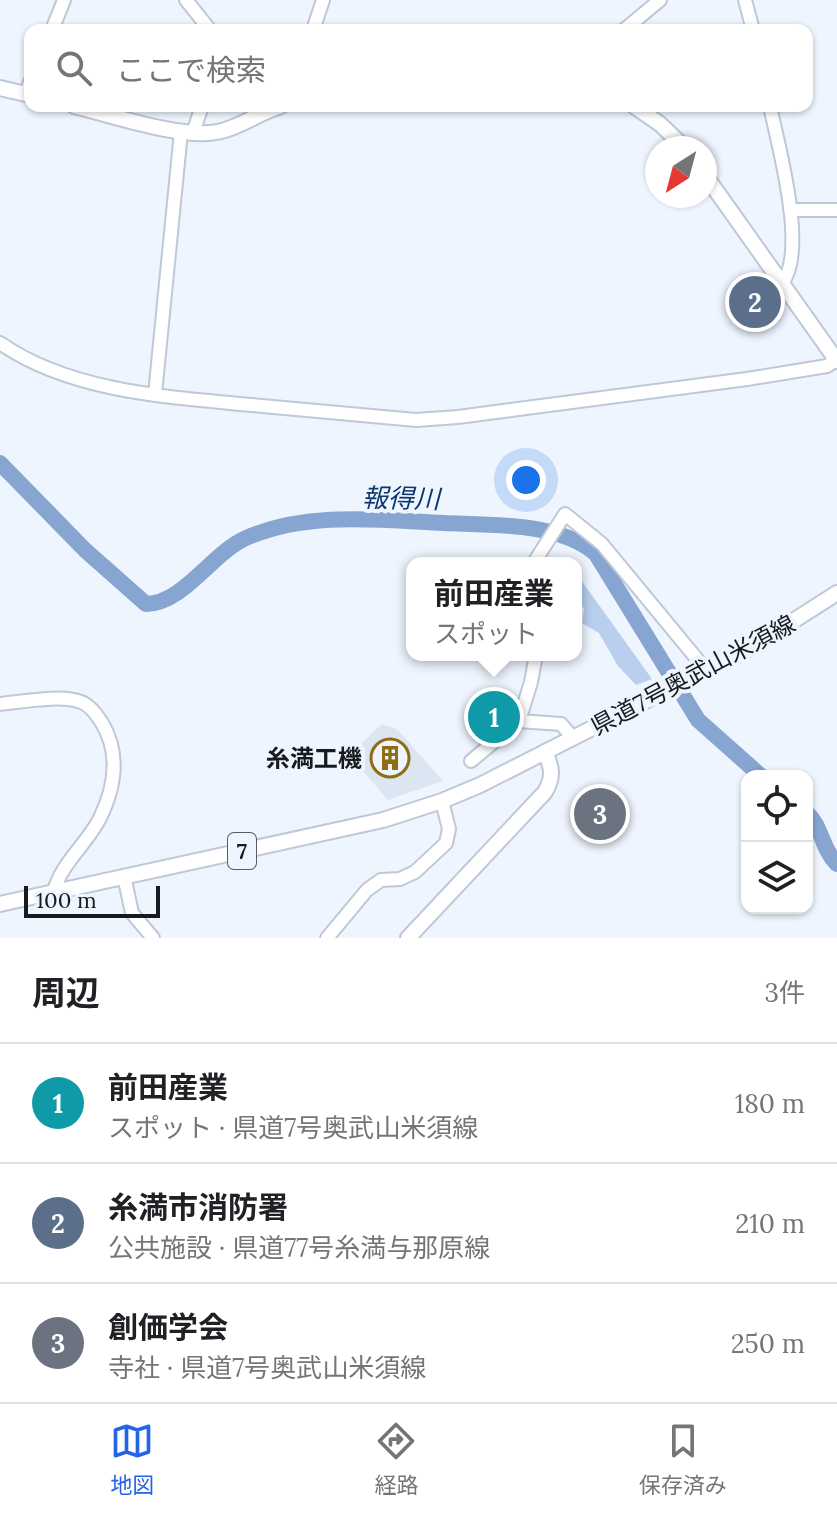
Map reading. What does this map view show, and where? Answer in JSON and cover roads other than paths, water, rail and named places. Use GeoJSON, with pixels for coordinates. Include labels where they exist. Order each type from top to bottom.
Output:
{"type":"FeatureCollection","features":[{"type":"Feature","properties":{"kind":"main road"},"geometry":{"type":"LineString","coordinates":[[0,88],[24,90]]}},
{"type":"Feature","properties":{"kind":"main road"},"geometry":{"type":"LineString","coordinates":[[100,112],[187,132],[227,130],[268,112]]}},
{"type":"Feature","properties":{"kind":"main road"},"geometry":{"type":"LineString","coordinates":[[643,112],[672,136]]}},
{"type":"Feature","properties":{"kind":"main road"},"geometry":{"type":"LineString","coordinates":[[717,192],[837,361]]}},
{"type":"Feature","properties":{"kind":"main road","name":"県道7号奥武山米須線"},"geometry":{"type":"LineString","coordinates":[[0,904],[383,820],[442,801],[702,672],[800,619],[837,593]]}},
{"type":"Feature","properties":{"kind":"main road"},"geometry":{"type":"LineString","coordinates":[[408,938],[545,792],[552,770],[545,752]]}},
{"type":"Feature","properties":{"kind":"street"},"geometry":{"type":"LineString","coordinates":[[54,24],[64,0]]}},
{"type":"Feature","properties":{"kind":"street"},"geometry":{"type":"LineString","coordinates":[[186,0],[205,24]]}},
{"type":"Feature","properties":{"kind":"street"},"geometry":{"type":"LineString","coordinates":[[315,24],[323,0]]}},
{"type":"Feature","properties":{"kind":"street"},"geometry":{"type":"LineString","coordinates":[[631,24],[660,0]]}},
{"type":"Feature","properties":{"kind":"street"},"geometry":{"type":"LineString","coordinates":[[745,0],[751,24]]}},
{"type":"Feature","properties":{"kind":"street"},"geometry":{"type":"LineString","coordinates":[[155,394],[187,132],[199,112]]}},
{"type":"Feature","properties":{"kind":"street"},"geometry":{"type":"LineString","coordinates":[[771,112],[790,210],[790,268],[782,283]]}},
{"type":"Feature","properties":{"kind":"street"},"geometry":{"type":"LineString","coordinates":[[790,210],[837,210]]}},
{"type":"Feature","properties":{"kind":"street"},"geometry":{"type":"LineString","coordinates":[[0,343],[33,363],[69,377],[155,394],[430,420],[784,374],[827,366],[837,361]]}},
{"type":"Feature","properties":{"kind":"street"},"geometry":{"type":"LineString","coordinates":[[539,557],[565,514],[602,544],[702,672]]}},
{"type":"Feature","properties":{"kind":"street"},"geometry":{"type":"LineString","coordinates":[[471,761],[519,721],[534,661]]}},
{"type":"Feature","properties":{"kind":"street"},"geometry":{"type":"LineString","coordinates":[[0,704],[52,699],[81,701],[96,713],[110,737],[115,754],[108,797],[99,820],[58,876],[54,891]]}},
{"type":"Feature","properties":{"kind":"street"},"geometry":{"type":"LineString","coordinates":[[519,721],[561,724],[573,738]]}},
{"type":"Feature","properties":{"kind":"street"},"geometry":{"type":"LineString","coordinates":[[327,938],[367,890],[381,880],[400,879],[415,872],[446,843],[449,829],[442,801]]}},
{"type":"Feature","properties":{"kind":"street"},"geometry":{"type":"LineString","coordinates":[[124,876],[132,913],[153,938]]}},
{"type":"Feature","properties":{"kind":"waterway","name":"報得川"},"geometry":{"type":"LineString","coordinates":[[0,463],[85,550],[146,604],[172,596],[233,545],[270,529],[294,524],[344,519],[482,524],[524,527],[564,536],[596,554],[698,720],[754,770]]}},
{"type":"Feature","properties":{"kind":"waterway","name":"報得川"},"geometry":{"type":"LineString","coordinates":[[813,820],[837,864]]}},
{"type":"Feature","properties":{"kind":"place","name":"糸満市消防署"},"geometry":{"type":"Point","coordinates":[755,302]}},
{"type":"Feature","properties":{"kind":"place","name":"前田産業"},"geometry":{"type":"Point","coordinates":[494,717]}},
{"type":"Feature","properties":{"kind":"place","name":"糸満工機"},"geometry":{"type":"Point","coordinates":[390,758]}},
{"type":"Feature","properties":{"kind":"place","name":"創価学会"},"geometry":{"type":"Point","coordinates":[600,814]}}]}
